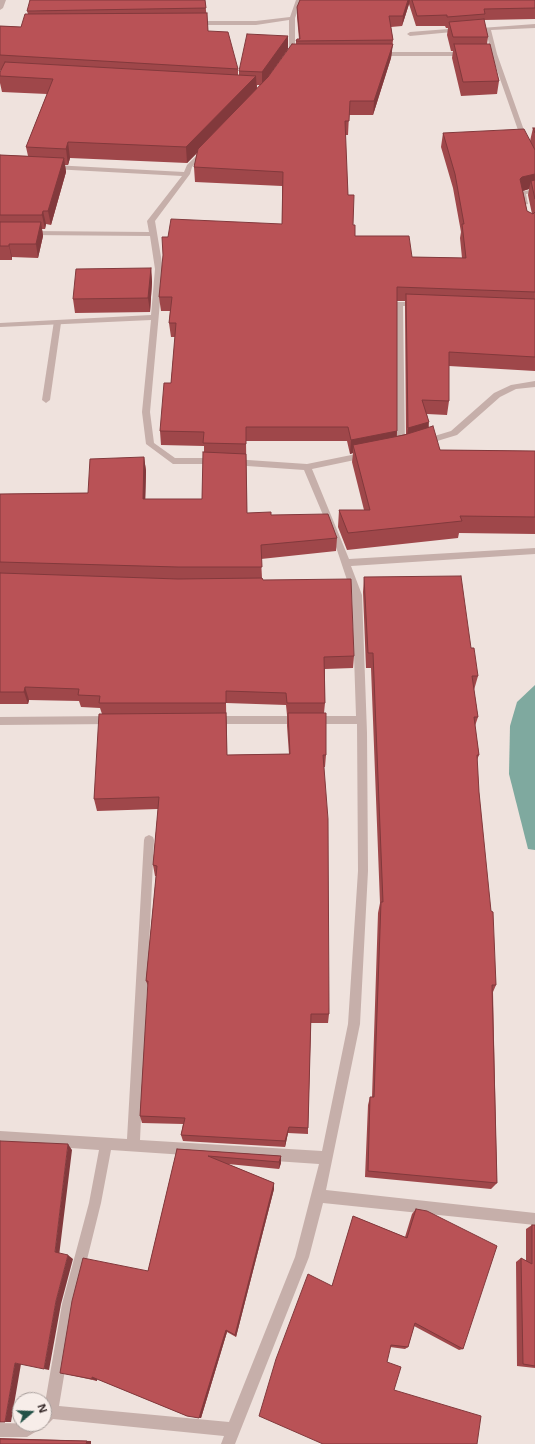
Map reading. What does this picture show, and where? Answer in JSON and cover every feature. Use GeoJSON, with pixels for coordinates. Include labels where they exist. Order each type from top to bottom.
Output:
{"type":"FeatureCollection","features":[{"type":"Feature","properties":{"kind":"street"},"geometry":{"type":"LineString","coordinates":[[0,8],[3,0]]}},
{"type":"Feature","properties":{"kind":"street"},"geometry":{"type":"LineString","coordinates":[[282,66],[292,50],[292,18],[299,0]]}},
{"type":"Feature","properties":{"kind":"street"},"geometry":{"type":"LineString","coordinates":[[185,24],[256,23],[292,18]]}},
{"type":"Feature","properties":{"kind":"street"},"geometry":{"type":"LineString","coordinates":[[473,29],[535,26]]}},
{"type":"Feature","properties":{"kind":"street"},"geometry":{"type":"LineString","coordinates":[[488,28],[494,54],[528,150],[535,162]]}},
{"type":"Feature","properties":{"kind":"street"},"geometry":{"type":"LineString","coordinates":[[410,34],[465,30]]}},
{"type":"Feature","properties":{"kind":"street"},"geometry":{"type":"LineString","coordinates":[[289,55],[297,54]]}},
{"type":"Feature","properties":{"kind":"street"},"geometry":{"type":"LineString","coordinates":[[374,54],[494,54]]}},
{"type":"Feature","properties":{"kind":"street"},"geometry":{"type":"LineString","coordinates":[[210,144],[189,166],[187,174],[151,221],[159,269],[146,412],[150,444],[173,461],[222,461],[307,467],[372,454]]}},
{"type":"Feature","properties":{"kind":"street"},"geometry":{"type":"LineString","coordinates":[[47,167],[187,174]]}},
{"type":"Feature","properties":{"kind":"street"},"geometry":{"type":"LineString","coordinates":[[526,212],[522,193],[535,191]]}},
{"type":"Feature","properties":{"kind":"street"},"geometry":{"type":"LineString","coordinates":[[23,232],[152,234]]}},
{"type":"Feature","properties":{"kind":"street"},"geometry":{"type":"LineString","coordinates":[[423,305],[400,304],[404,447],[454,433],[497,395],[514,387],[535,384]]}},
{"type":"Feature","properties":{"kind":"street"},"geometry":{"type":"LineString","coordinates":[[0,325],[155,317]]}},
{"type":"Feature","properties":{"kind":"street"},"geometry":{"type":"LineString","coordinates":[[46,400],[57,323]]}},
{"type":"Feature","properties":{"kind":"street"},"geometry":{"type":"LineString","coordinates":[[228,1444],[302,1257],[318,1196],[354,1024],[363,871],[361,720],[357,595],[348,580],[346,563],[307,467]]}},
{"type":"Feature","properties":{"kind":"street"},"geometry":{"type":"LineString","coordinates":[[346,563],[535,551]]}},
{"type":"Feature","properties":{"kind":"street"},"geometry":{"type":"LineString","coordinates":[[0,721],[126,720]]}},
{"type":"Feature","properties":{"kind":"street"},"geometry":{"type":"LineString","coordinates":[[204,720],[361,720]]}},
{"type":"Feature","properties":{"kind":"street"},"geometry":{"type":"LineString","coordinates":[[133,1146],[149,840]]}},
{"type":"Feature","properties":{"kind":"street"},"geometry":{"type":"LineString","coordinates":[[0,1137],[326,1158]]}},
{"type":"Feature","properties":{"kind":"street"},"geometry":{"type":"LineString","coordinates":[[52,1392],[69,1304],[95,1203],[106,1144]]}},
{"type":"Feature","properties":{"kind":"street"},"geometry":{"type":"LineString","coordinates":[[318,1196],[535,1219]]}},
{"type":"Feature","properties":{"kind":"street"},"geometry":{"type":"LineString","coordinates":[[52,1415],[234,1430]]}},
{"type":"Feature","properties":{"kind":"street"},"geometry":{"type":"LineString","coordinates":[[0,1430],[12,1430]]}},
{"type":"Feature","properties":{"kind":"water"},"geometry":{"type":"Polygon","coordinates":[[[535,685],[535,850],[528,849],[509,774],[510,726],[517,702],[535,685]]]}},
{"type":"Feature","properties":{"kind":"building"},"geometry":{"type":"Polygon","coordinates":[[[30,0],[205,0],[206,8],[27,11],[30,0]]]}},
{"type":"Feature","properties":{"kind":"building"},"geometry":{"type":"Polygon","coordinates":[[[300,0],[408,0],[403,16],[389,16],[393,40],[296,41],[297,39],[300,39],[297,7],[300,0]]]}},
{"type":"Feature","properties":{"kind":"building"},"geometry":{"type":"Polygon","coordinates":[[[412,0],[535,0],[535,8],[484,9],[485,14],[447,17],[447,15],[417,16],[412,0]]]}},
{"type":"Feature","properties":{"kind":"building"},"geometry":{"type":"Polygon","coordinates":[[[207,13],[208,31],[228,32],[238,69],[0,55],[0,26],[21,27],[25,14],[207,13]]]}},
{"type":"Feature","properties":{"kind":"building"},"geometry":{"type":"Polygon","coordinates":[[[484,19],[488,37],[453,37],[449,22],[484,19]]]}},
{"type":"Feature","properties":{"kind":"building"},"geometry":{"type":"Polygon","coordinates":[[[247,34],[288,36],[262,72],[239,71],[247,34]]]}},
{"type":"Feature","properties":{"kind":"building"},"geometry":{"type":"Polygon","coordinates":[[[292,44],[393,44],[374,101],[350,101],[349,121],[345,121],[348,195],[354,195],[353,225],[355,225],[355,236],[409,236],[412,257],[466,258],[462,224],[464,224],[455,174],[443,133],[524,129],[535,150],[535,174],[522,177],[520,179],[527,211],[533,214],[535,212],[535,292],[397,287],[397,431],[351,440],[348,427],[246,427],[246,444],[203,443],[204,432],[160,431],[164,383],[171,383],[176,323],[169,323],[172,297],[159,297],[163,255],[162,237],[168,237],[171,219],[282,224],[283,172],[194,167],[198,149],[268,77],[292,44]]]}},
{"type":"Feature","properties":{"kind":"building"},"geometry":{"type":"Polygon","coordinates":[[[454,44],[490,44],[499,81],[463,82],[454,44]]]}},
{"type":"Feature","properties":{"kind":"building"},"geometry":{"type":"Polygon","coordinates":[[[5,62],[256,76],[186,147],[68,142],[66,149],[26,147],[53,79],[0,76],[0,72],[5,62]]]}},
{"type":"Feature","properties":{"kind":"building"},"geometry":{"type":"Polygon","coordinates":[[[0,155],[64,158],[48,211],[43,211],[42,215],[0,215],[0,155]]]}},
{"type":"Feature","properties":{"kind":"building"},"geometry":{"type":"Polygon","coordinates":[[[535,180],[535,199],[531,181],[535,180]]]}},
{"type":"Feature","properties":{"kind":"building"},"geometry":{"type":"Polygon","coordinates":[[[0,222],[41,222],[36,244],[9,244],[9,246],[0,246],[0,222]]]}},
{"type":"Feature","properties":{"kind":"building"},"geometry":{"type":"Polygon","coordinates":[[[151,268],[148,298],[73,299],[76,269],[151,268]]]}},
{"type":"Feature","properties":{"kind":"building"},"geometry":{"type":"Polygon","coordinates":[[[406,294],[535,299],[535,357],[449,352],[449,401],[422,400],[429,422],[408,428],[406,294]]]}},
{"type":"Feature","properties":{"kind":"building"},"geometry":{"type":"Polygon","coordinates":[[[433,426],[440,450],[535,451],[535,517],[460,516],[462,521],[348,533],[339,510],[370,510],[353,445],[404,435],[433,426]]]}},
{"type":"Feature","properties":{"kind":"building"},"geometry":{"type":"Polygon","coordinates":[[[203,452],[246,454],[247,513],[271,512],[271,515],[328,514],[337,538],[261,545],[262,567],[178,567],[0,562],[0,494],[88,493],[90,459],[144,457],[143,499],[202,499],[203,452]]]}},
{"type":"Feature","properties":{"kind":"building"},"geometry":{"type":"Polygon","coordinates":[[[0,573],[178,579],[351,579],[354,656],[324,657],[325,703],[287,703],[286,693],[226,691],[226,703],[99,703],[100,696],[78,695],[79,689],[25,687],[24,692],[0,692],[0,573]]]}},
{"type":"Feature","properties":{"kind":"building"},"geometry":{"type":"Polygon","coordinates":[[[461,576],[471,648],[474,648],[478,676],[472,676],[478,717],[474,717],[479,755],[477,755],[479,792],[491,911],[493,912],[496,985],[492,985],[497,1183],[368,1171],[370,1097],[374,1097],[381,902],[383,902],[373,653],[368,653],[364,577],[461,576]]]}},
{"type":"Feature","properties":{"kind":"building"},"geometry":{"type":"Polygon","coordinates":[[[226,713],[227,755],[290,754],[288,713],[326,713],[326,755],[323,755],[328,819],[329,1014],[311,1014],[308,1128],[289,1127],[285,1141],[181,1135],[185,1118],[140,1116],[148,981],[146,981],[157,866],[153,865],[159,797],[94,799],[99,714],[226,713]]]}},
{"type":"Feature","properties":{"kind":"building"},"geometry":{"type":"Polygon","coordinates":[[[0,1141],[68,1144],[55,1252],[68,1255],[56,1301],[44,1369],[15,1363],[5,1422],[0,1422],[0,1141]]]}},
{"type":"Feature","properties":{"kind":"building"},"geometry":{"type":"Polygon","coordinates":[[[177,1149],[281,1156],[279,1162],[208,1156],[274,1183],[235,1335],[226,1330],[199,1418],[187,1416],[92,1377],[92,1379],[60,1373],[72,1301],[83,1258],[148,1271],[177,1149]]]}},
{"type":"Feature","properties":{"kind":"building"},"geometry":{"type":"Polygon","coordinates":[[[416,1209],[427,1211],[497,1246],[463,1349],[415,1323],[408,1347],[391,1345],[387,1362],[401,1367],[394,1390],[481,1416],[477,1444],[323,1444],[259,1416],[276,1359],[308,1274],[332,1286],[353,1216],[407,1238],[416,1209]]]}},
{"type":"Feature","properties":{"kind":"building"},"geometry":{"type":"Polygon","coordinates":[[[532,1225],[535,1225],[535,1366],[523,1364],[521,1258],[532,1264],[532,1225]]]}},
{"type":"Feature","properties":{"kind":"building"},"geometry":{"type":"Polygon","coordinates":[[[0,1439],[87,1441],[86,1444],[0,1444],[0,1439]]]}}]}
